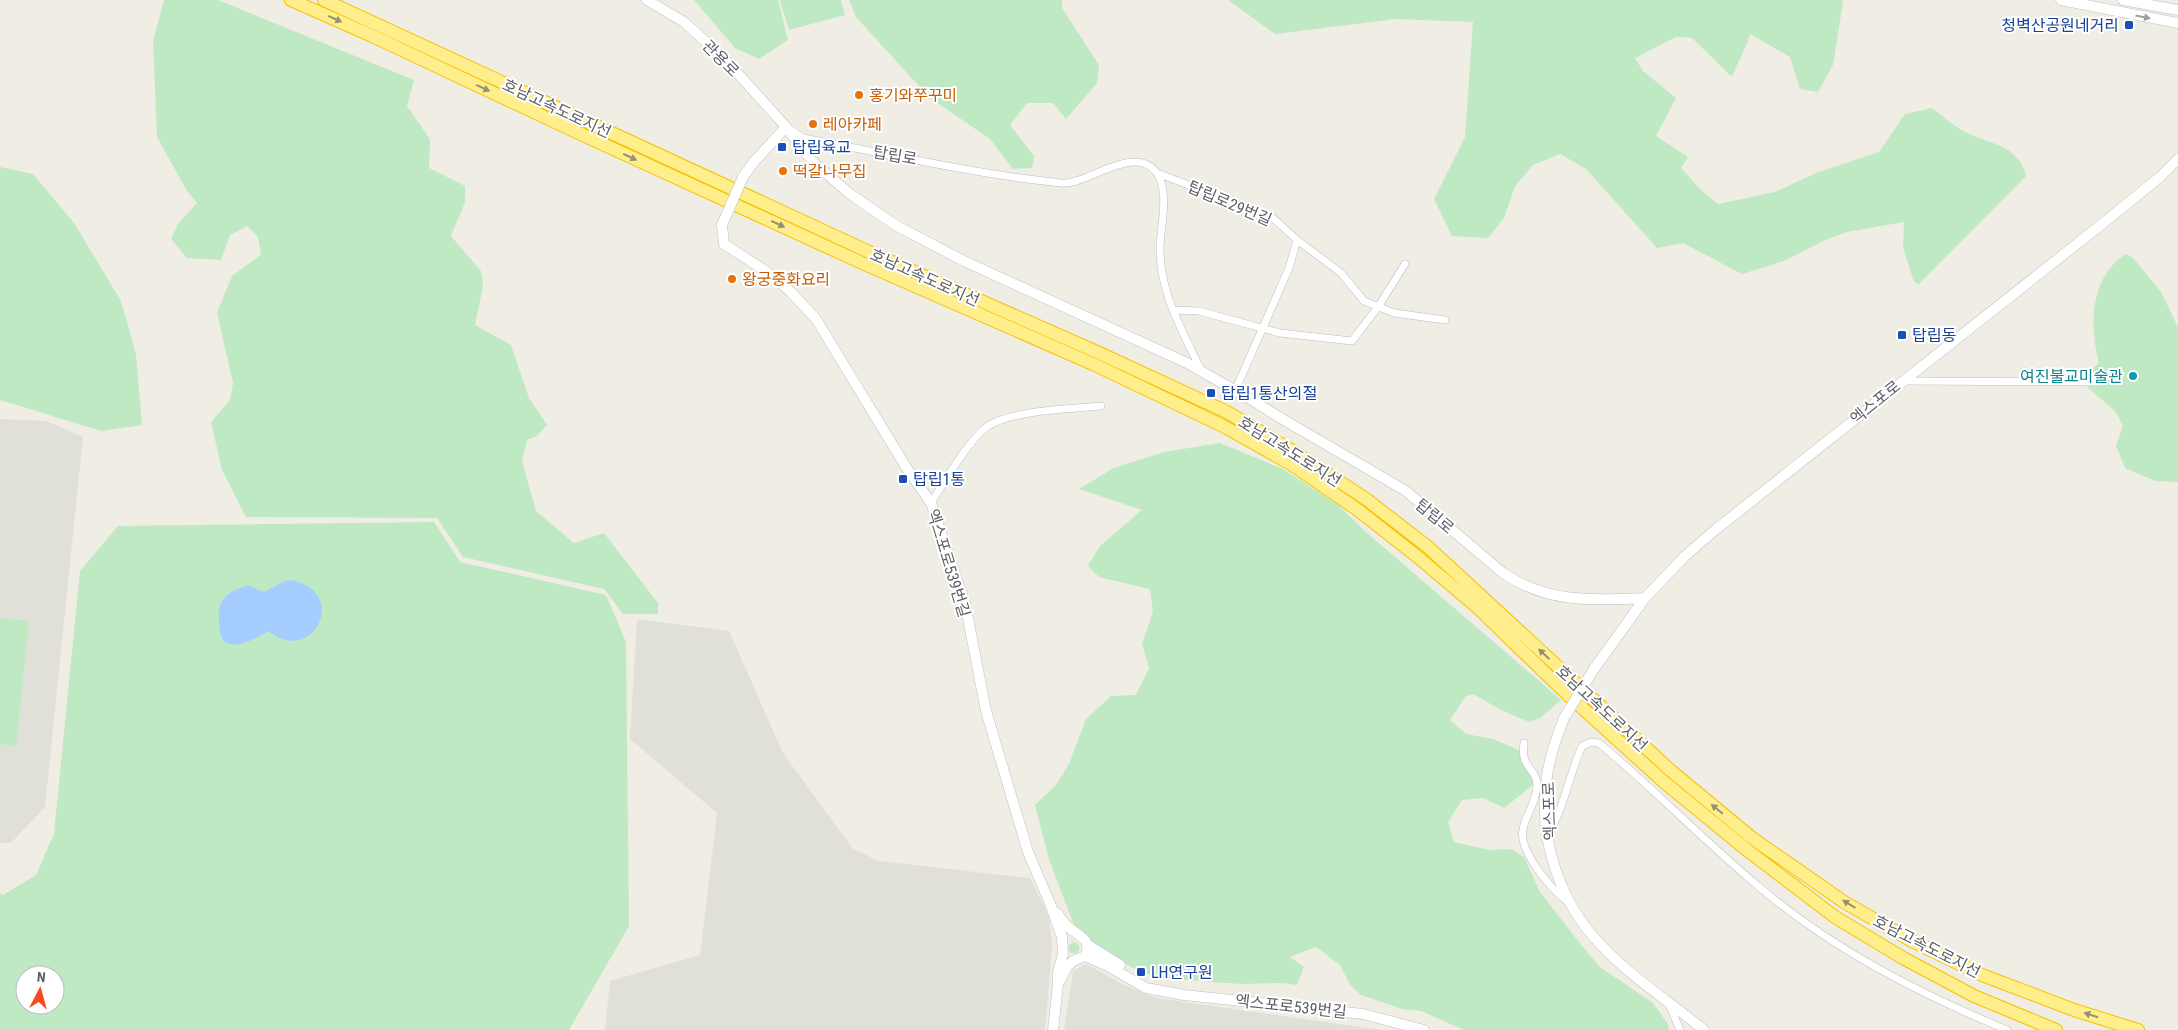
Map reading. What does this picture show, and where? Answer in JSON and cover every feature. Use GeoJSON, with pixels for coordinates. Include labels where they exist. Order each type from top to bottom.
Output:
{"type":"FeatureCollection","features":[{"type":"Feature","properties":{"kind":"highway","name":"호남고속도로지선"},"geometry":{"type":"LineString","coordinates":[[291,0],[860,262],[1102,368],[1223,426],[1291,464],[1358,510],[1419,558],[1478,608],[1568,695],[1664,782],[1747,850],[1835,917],[1903,958],[1974,996],[2056,1030]]}},
{"type":"Feature","properties":{"kind":"highway","name":"호남고속도로지선"},"geometry":{"type":"LineString","coordinates":[[324,0],[865,250],[1097,352],[1227,412],[1366,498],[1428,547],[1670,770],[1752,838],[1844,902],[1912,941],[1982,975],[2074,1010],[2138,1030]]}},
{"type":"Feature","properties":{"kind":"main road","name":"관용로"},"geometry":{"type":"LineString","coordinates":[[647,0],[684,22],[723,57],[786,127]]}},
{"type":"Feature","properties":{"kind":"main road"},"geometry":{"type":"LineString","coordinates":[[2061,0],[2178,23]]}},
{"type":"Feature","properties":{"kind":"main road"},"geometry":{"type":"LineString","coordinates":[[2123,0],[2178,10]]}},
{"type":"Feature","properties":{"kind":"main road","name":"엑스포로539번길"},"geometry":{"type":"LineString","coordinates":[[786,127],[743,176],[722,224],[724,244],[766,272],[790,291],[816,319],[931,503],[965,603],[986,712],[1028,852],[1051,906]]}},
{"type":"Feature","properties":{"kind":"main road","name":"탑립로"},"geometry":{"type":"LineString","coordinates":[[786,127],[813,162],[850,194],[897,226],[964,261],[1201,371],[1406,491],[1503,573],[1519,584],[1557,597],[1578,600],[1645,598]]}},
{"type":"Feature","properties":{"kind":"main road","name":"엑스포로"},"geometry":{"type":"LineString","coordinates":[[1704,1030],[1600,945],[1582,923],[1559,882],[1548,835],[1546,784],[1554,745],[1564,718],[1594,669],[1645,598],[1680,561],[1715,530],[1901,381],[2102,224],[2160,177],[2178,158]]}},
{"type":"Feature","properties":{"kind":"main road"},"geometry":{"type":"LineString","coordinates":[[1051,906],[1066,925],[1085,939],[1088,945],[1150,982],[1156,989]]}},
{"type":"Feature","properties":{"kind":"main road"},"geometry":{"type":"LineString","coordinates":[[1051,906],[1062,942],[1063,954],[1058,972],[1053,1030]]}},
{"type":"Feature","properties":{"kind":"main road"},"geometry":{"type":"LineString","coordinates":[[1062,942],[1068,936],[1077,934]]}},
{"type":"Feature","properties":{"kind":"main road"},"geometry":{"type":"LineString","coordinates":[[1058,984],[1067,967],[1073,961],[1085,956],[1088,945]]}},
{"type":"Feature","properties":{"kind":"main road"},"geometry":{"type":"LineString","coordinates":[[1063,954],[1073,961]]}},
{"type":"Feature","properties":{"kind":"main road","name":"엑스포로539번길"},"geometry":{"type":"LineString","coordinates":[[1085,956],[1108,966],[1146,988],[1184,995],[1363,1014],[1424,1030]]}},
{"type":"Feature","properties":{"kind":"street","name":"탑립로"},"geometry":{"type":"LineString","coordinates":[[786,127],[803,138],[1012,178],[1070,184],[1110,166],[1137,162],[1150,165],[1157,173]]}},
{"type":"Feature","properties":{"kind":"street","name":"탑립로29번길"},"geometry":{"type":"LineString","coordinates":[[1157,173],[1272,217],[1297,240],[1341,273],[1364,301],[1394,313],[1445,320]]}},
{"type":"Feature","properties":{"kind":"street"},"geometry":{"type":"LineString","coordinates":[[1157,173],[1164,206],[1160,246],[1163,283],[1173,310],[1201,371]]}},
{"type":"Feature","properties":{"kind":"street"},"geometry":{"type":"LineString","coordinates":[[1235,391],[1289,268],[1297,240]]}},
{"type":"Feature","properties":{"kind":"street"},"geometry":{"type":"LineString","coordinates":[[1173,310],[1199,311],[1280,334],[1352,341],[1378,307],[1405,264]]}},
{"type":"Feature","properties":{"kind":"street"},"geometry":{"type":"LineString","coordinates":[[1901,381],[2102,382]]}},
{"type":"Feature","properties":{"kind":"street"},"geometry":{"type":"LineString","coordinates":[[931,503],[967,449],[987,427],[1016,416],[1101,406]]}},
{"type":"Feature","properties":{"kind":"street"},"geometry":{"type":"LineString","coordinates":[[1548,835],[1559,816],[1568,782],[1582,746],[1591,742],[1599,743],[1758,887],[1840,947],[1890,976],[1951,1007],[2007,1030]]}},
{"type":"Feature","properties":{"kind":"street","name":"엑스포로"},"geometry":{"type":"LineString","coordinates":[[1524,743],[1523,761],[1533,773],[1537,784],[1530,812],[1523,828],[1522,842],[1557,894],[1570,904]]}},
{"type":"Feature","properties":{"kind":"street"},"geometry":{"type":"LineString","coordinates":[[1668,1002],[1680,1030]]}},
{"type":"Feature","properties":{"kind":"shaded area"},"geometry":{"type":"Polygon","coordinates":[[[0,419],[46,421],[83,437],[45,807],[11,843],[0,843],[0,419]]]}},
{"type":"Feature","properties":{"kind":"shaded area"},"geometry":{"type":"Polygon","coordinates":[[[637,619],[729,631],[783,753],[853,849],[879,861],[1030,878],[1049,916],[1052,945],[1045,1030],[605,1030],[610,981],[700,955],[717,813],[630,739],[637,619]]]}},
{"type":"Feature","properties":{"kind":"shaded area"},"geometry":{"type":"Polygon","coordinates":[[[1086,964],[1124,985],[1156,998],[1382,1030],[1064,1030],[1073,971],[1086,964]]]}},
{"type":"Feature","properties":{"kind":"green space"},"geometry":{"type":"Polygon","coordinates":[[[164,0],[218,0],[414,80],[407,106],[430,139],[429,168],[465,186],[465,202],[451,236],[481,271],[483,286],[475,325],[511,345],[529,398],[547,425],[537,436],[527,440],[522,461],[536,511],[574,543],[604,533],[658,603],[658,614],[623,614],[604,589],[463,557],[437,518],[246,517],[222,470],[211,422],[230,400],[233,383],[217,313],[232,276],[261,255],[258,237],[247,226],[230,235],[221,260],[187,258],[171,239],[178,224],[197,203],[187,191],[157,137],[153,41],[164,0]]]}},
{"type":"Feature","properties":{"kind":"green space"},"geometry":{"type":"Polygon","coordinates":[[[694,0],[778,0],[788,40],[759,59],[735,48],[694,0]]]}},
{"type":"Feature","properties":{"kind":"green space"},"geometry":{"type":"Polygon","coordinates":[[[780,0],[841,0],[845,15],[789,30],[780,0]]]}},
{"type":"Feature","properties":{"kind":"green space"},"geometry":{"type":"Polygon","coordinates":[[[849,0],[1062,0],[1062,8],[1099,65],[1097,83],[1066,119],[1053,103],[1027,103],[1010,125],[1034,156],[1032,168],[1013,169],[990,139],[929,97],[856,17],[849,0]]]}},
{"type":"Feature","properties":{"kind":"green space"},"geometry":{"type":"Polygon","coordinates":[[[1228,0],[1841,0],[1843,2],[1833,65],[1818,92],[1800,89],[1790,57],[1750,34],[1732,77],[1692,38],[1676,37],[1635,58],[1643,71],[1676,98],[1656,136],[1688,157],[1681,168],[1700,189],[1718,204],[1775,192],[1816,173],[1879,152],[1905,114],[1932,108],[1963,131],[2009,151],[2022,165],[2026,176],[1918,285],[1913,279],[1903,247],[1904,222],[1847,232],[1823,241],[1784,261],[1742,274],[1683,243],[1657,248],[1586,169],[1560,154],[1533,165],[1515,186],[1504,218],[1488,238],[1452,236],[1434,199],[1465,137],[1473,22],[1395,19],[1275,34],[1228,0]]]}},
{"type":"Feature","properties":{"kind":"green space"},"geometry":{"type":"Polygon","coordinates":[[[0,167],[33,174],[74,223],[121,301],[136,354],[142,425],[101,431],[0,400],[0,167]]]}},
{"type":"Feature","properties":{"kind":"green space","name":"여진불교미술관"},"geometry":{"type":"Polygon","coordinates":[[[2126,254],[2133,258],[2161,292],[2178,327],[2178,482],[2155,481],[2125,468],[2116,446],[2123,426],[2115,411],[2086,386],[2086,375],[2099,363],[2094,333],[2094,318],[2099,288],[2105,275],[2114,263],[2126,254]]]}},
{"type":"Feature","properties":{"kind":"green space"},"geometry":{"type":"Polygon","coordinates":[[[1220,443],[1283,469],[1338,505],[1366,532],[1561,700],[1540,718],[1529,722],[1501,710],[1473,694],[1466,696],[1450,720],[1466,734],[1493,739],[1523,752],[1534,784],[1504,808],[1483,798],[1462,800],[1448,822],[1454,842],[1489,850],[1512,849],[1524,857],[1540,892],[1582,946],[1600,967],[1653,1003],[1668,1024],[1669,1030],[1464,1030],[1421,1011],[1402,1009],[1361,995],[1350,985],[1340,965],[1316,947],[1290,957],[1304,967],[1297,985],[1283,983],[1241,984],[1158,978],[1135,969],[1094,946],[1089,937],[1075,928],[1049,859],[1035,805],[1056,785],[1069,764],[1086,719],[1111,696],[1136,695],[1149,668],[1142,643],[1153,612],[1150,589],[1099,577],[1088,566],[1100,546],[1142,510],[1079,489],[1114,468],[1164,452],[1220,443]]]}},
{"type":"Feature","properties":{"kind":"green space"},"geometry":{"type":"Polygon","coordinates":[[[434,522],[460,562],[606,595],[626,642],[629,926],[569,1030],[0,1030],[0,893],[3,895],[36,875],[54,834],[80,571],[118,526],[434,522]]]}},
{"type":"Feature","properties":{"kind":"green space"},"geometry":{"type":"Polygon","coordinates":[[[0,618],[29,621],[16,746],[0,744],[0,618]]]}},
{"type":"Feature","properties":{"kind":"green space"},"geometry":{"type":"Polygon","coordinates":[[[1074,942],[1080,948],[1074,954],[1068,948],[1074,942]]]}},
{"type":"Feature","properties":{"kind":"water"},"geometry":{"type":"Polygon","coordinates":[[[292,580],[310,588],[319,599],[322,612],[318,624],[310,634],[298,640],[284,640],[269,631],[244,643],[230,644],[225,641],[220,634],[219,613],[220,604],[226,596],[247,585],[264,592],[285,581],[292,580]]]}},
{"type":"Feature","properties":{"kind":"place","name":"청벽산공원네거리"},"geometry":{"type":"Point","coordinates":[2129,25]}},
{"type":"Feature","properties":{"kind":"place","name":"홍기와쭈꾸미"},"geometry":{"type":"Point","coordinates":[859,95]}},
{"type":"Feature","properties":{"kind":"place","name":"레아카페"},"geometry":{"type":"Point","coordinates":[813,124]}},
{"type":"Feature","properties":{"kind":"place","name":"탑립육교"},"geometry":{"type":"Point","coordinates":[782,147]}},
{"type":"Feature","properties":{"kind":"place","name":"떡갈나무집"},"geometry":{"type":"Point","coordinates":[783,171]}},
{"type":"Feature","properties":{"kind":"place","name":"왕궁중화요리"},"geometry":{"type":"Point","coordinates":[732,279]}},
{"type":"Feature","properties":{"kind":"place","name":"탑립동"},"geometry":{"type":"Point","coordinates":[1902,335]}},
{"type":"Feature","properties":{"kind":"place","name":"여진불교미술관"},"geometry":{"type":"Point","coordinates":[2133,376]}},
{"type":"Feature","properties":{"kind":"place","name":"탑립1통산의절"},"geometry":{"type":"Point","coordinates":[1211,393]}},
{"type":"Feature","properties":{"kind":"place","name":"탑립1통"},"geometry":{"type":"Point","coordinates":[903,479]}},
{"type":"Feature","properties":{"kind":"place","name":"LH연구원"},"geometry":{"type":"Point","coordinates":[1141,972]}}]}
